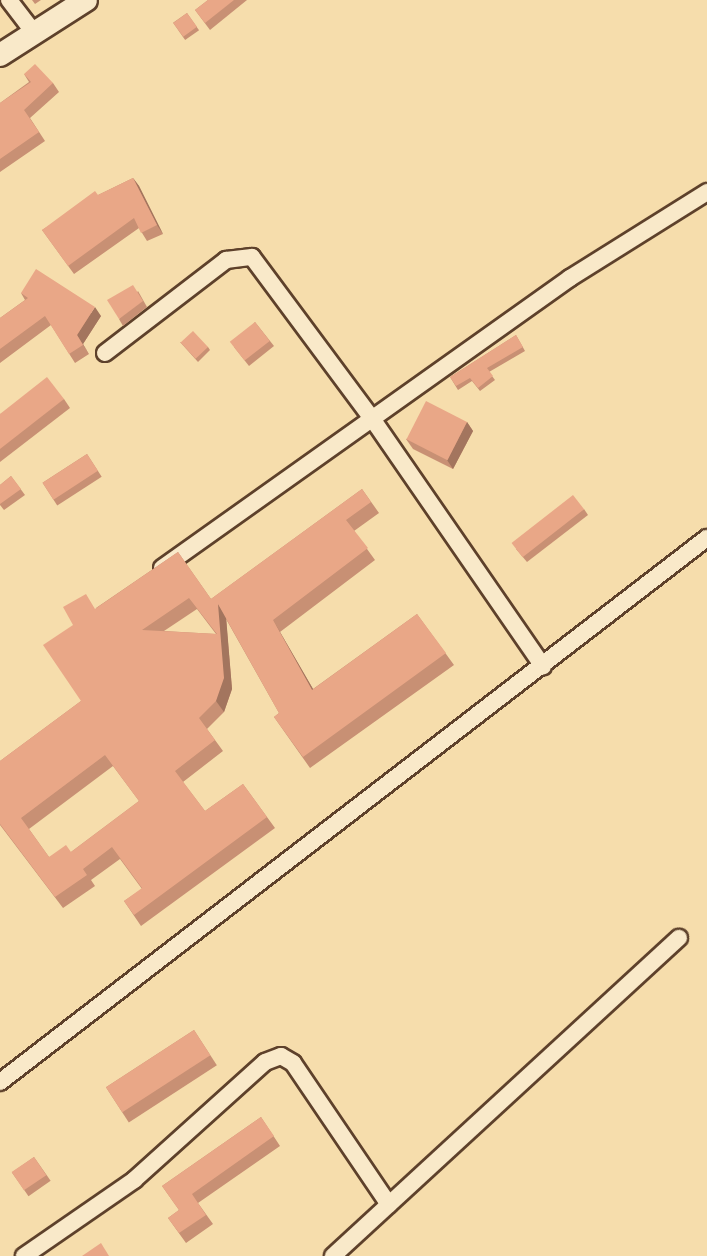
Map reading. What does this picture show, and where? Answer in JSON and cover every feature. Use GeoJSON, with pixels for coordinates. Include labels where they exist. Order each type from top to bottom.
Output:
{"type":"FeatureCollection","features":[{"type":"Feature","properties":{"kind":"street"},"geometry":{"type":"LineString","coordinates":[[9,0],[35,34]]}},
{"type":"Feature","properties":{"kind":"street"},"geometry":{"type":"LineString","coordinates":[[0,56],[86,0]]}},
{"type":"Feature","properties":{"kind":"street"},"geometry":{"type":"LineString","coordinates":[[149,577],[371,417],[570,278],[707,192]]}},
{"type":"Feature","properties":{"kind":"street"},"geometry":{"type":"LineString","coordinates":[[105,353],[226,260],[252,257],[371,417],[543,666]]}},
{"type":"Feature","properties":{"kind":"street"},"geometry":{"type":"LineString","coordinates":[[1,1080],[707,538]]}},
{"type":"Feature","properties":{"kind":"street"},"geometry":{"type":"LineString","coordinates":[[333,1256],[679,938]]}},
{"type":"Feature","properties":{"kind":"street"},"geometry":{"type":"LineString","coordinates":[[24,1256],[134,1180],[265,1062],[281,1056],[293,1063],[388,1205]]}},
{"type":"Feature","properties":{"kind":"building"},"geometry":{"type":"Polygon","coordinates":[[[208,0],[234,0],[205,23],[195,10],[208,0]]]}},
{"type":"Feature","properties":{"kind":"building"},"geometry":{"type":"Polygon","coordinates":[[[187,13],[197,27],[183,37],[173,23],[187,13]]]}},
{"type":"Feature","properties":{"kind":"building"},"geometry":{"type":"Polygon","coordinates":[[[35,64],[53,83],[24,110],[39,132],[0,159],[0,103],[31,82],[24,74],[35,64]]]}},
{"type":"Feature","properties":{"kind":"building"},"geometry":{"type":"Polygon","coordinates":[[[133,178],[157,225],[141,233],[134,218],[68,266],[42,230],[95,191],[98,195],[133,178]]]}},
{"type":"Feature","properties":{"kind":"building"},"geometry":{"type":"Polygon","coordinates":[[[36,269],[95,307],[77,335],[83,345],[69,354],[45,316],[0,349],[0,318],[28,298],[21,293],[36,269]]]}},
{"type":"Feature","properties":{"kind":"building"},"geometry":{"type":"Polygon","coordinates":[[[133,285],[143,301],[119,319],[107,300],[133,285]]]}},
{"type":"Feature","properties":{"kind":"building"},"geometry":{"type":"Polygon","coordinates":[[[255,322],[270,341],[245,361],[230,342],[255,322]]]}},
{"type":"Feature","properties":{"kind":"building"},"geometry":{"type":"Polygon","coordinates":[[[193,331],[208,347],[196,359],[181,343],[193,331]]]}},
{"type":"Feature","properties":{"kind":"building"},"geometry":{"type":"Polygon","coordinates":[[[516,335],[523,347],[487,368],[493,376],[478,388],[470,378],[456,386],[450,377],[516,335]]]}},
{"type":"Feature","properties":{"kind":"building"},"geometry":{"type":"Polygon","coordinates":[[[47,377],[64,399],[0,449],[0,414],[47,377]]]}},
{"type":"Feature","properties":{"kind":"building"},"geometry":{"type":"Polygon","coordinates":[[[426,401],[467,422],[447,460],[406,439],[426,401]]]}},
{"type":"Feature","properties":{"kind":"building"},"geometry":{"type":"Polygon","coordinates":[[[87,454],[98,471],[53,500],[43,483],[87,454]]]}},
{"type":"Feature","properties":{"kind":"building"},"geometry":{"type":"Polygon","coordinates":[[[11,476],[21,489],[0,504],[0,485],[11,476]]]}},
{"type":"Feature","properties":{"kind":"building"},"geometry":{"type":"Polygon","coordinates":[[[362,489],[371,502],[346,520],[368,548],[273,620],[312,690],[417,614],[446,653],[303,757],[274,717],[279,713],[218,604],[224,678],[216,701],[199,718],[215,740],[175,771],[205,811],[243,784],[267,817],[134,915],[124,901],[142,888],[112,847],[83,869],[87,875],[55,897],[0,824],[0,761],[81,701],[43,645],[73,625],[63,607],[86,594],[95,609],[178,552],[211,599],[362,489]],[[189,598],[142,630],[217,634],[189,598]],[[105,755],[21,818],[49,857],[66,845],[71,852],[139,801],[105,755]]]}},
{"type":"Feature","properties":{"kind":"building"},"geometry":{"type":"Polygon","coordinates":[[[573,495],[584,509],[523,557],[512,543],[573,495]]]}},
{"type":"Feature","properties":{"kind":"building"},"geometry":{"type":"Polygon","coordinates":[[[194,1030],[210,1055],[122,1112],[106,1087],[194,1030]]]}},
{"type":"Feature","properties":{"kind":"building"},"geometry":{"type":"Polygon","coordinates":[[[261,1117],[274,1136],[192,1194],[206,1215],[179,1233],[168,1218],[179,1210],[162,1186],[261,1117]]]}},
{"type":"Feature","properties":{"kind":"building"},"geometry":{"type":"Polygon","coordinates":[[[34,1157],[46,1175],[24,1190],[12,1172],[34,1157]]]}},
{"type":"Feature","properties":{"kind":"building"},"geometry":{"type":"Polygon","coordinates":[[[101,1243],[109,1256],[82,1256],[101,1243]]]}}]}
